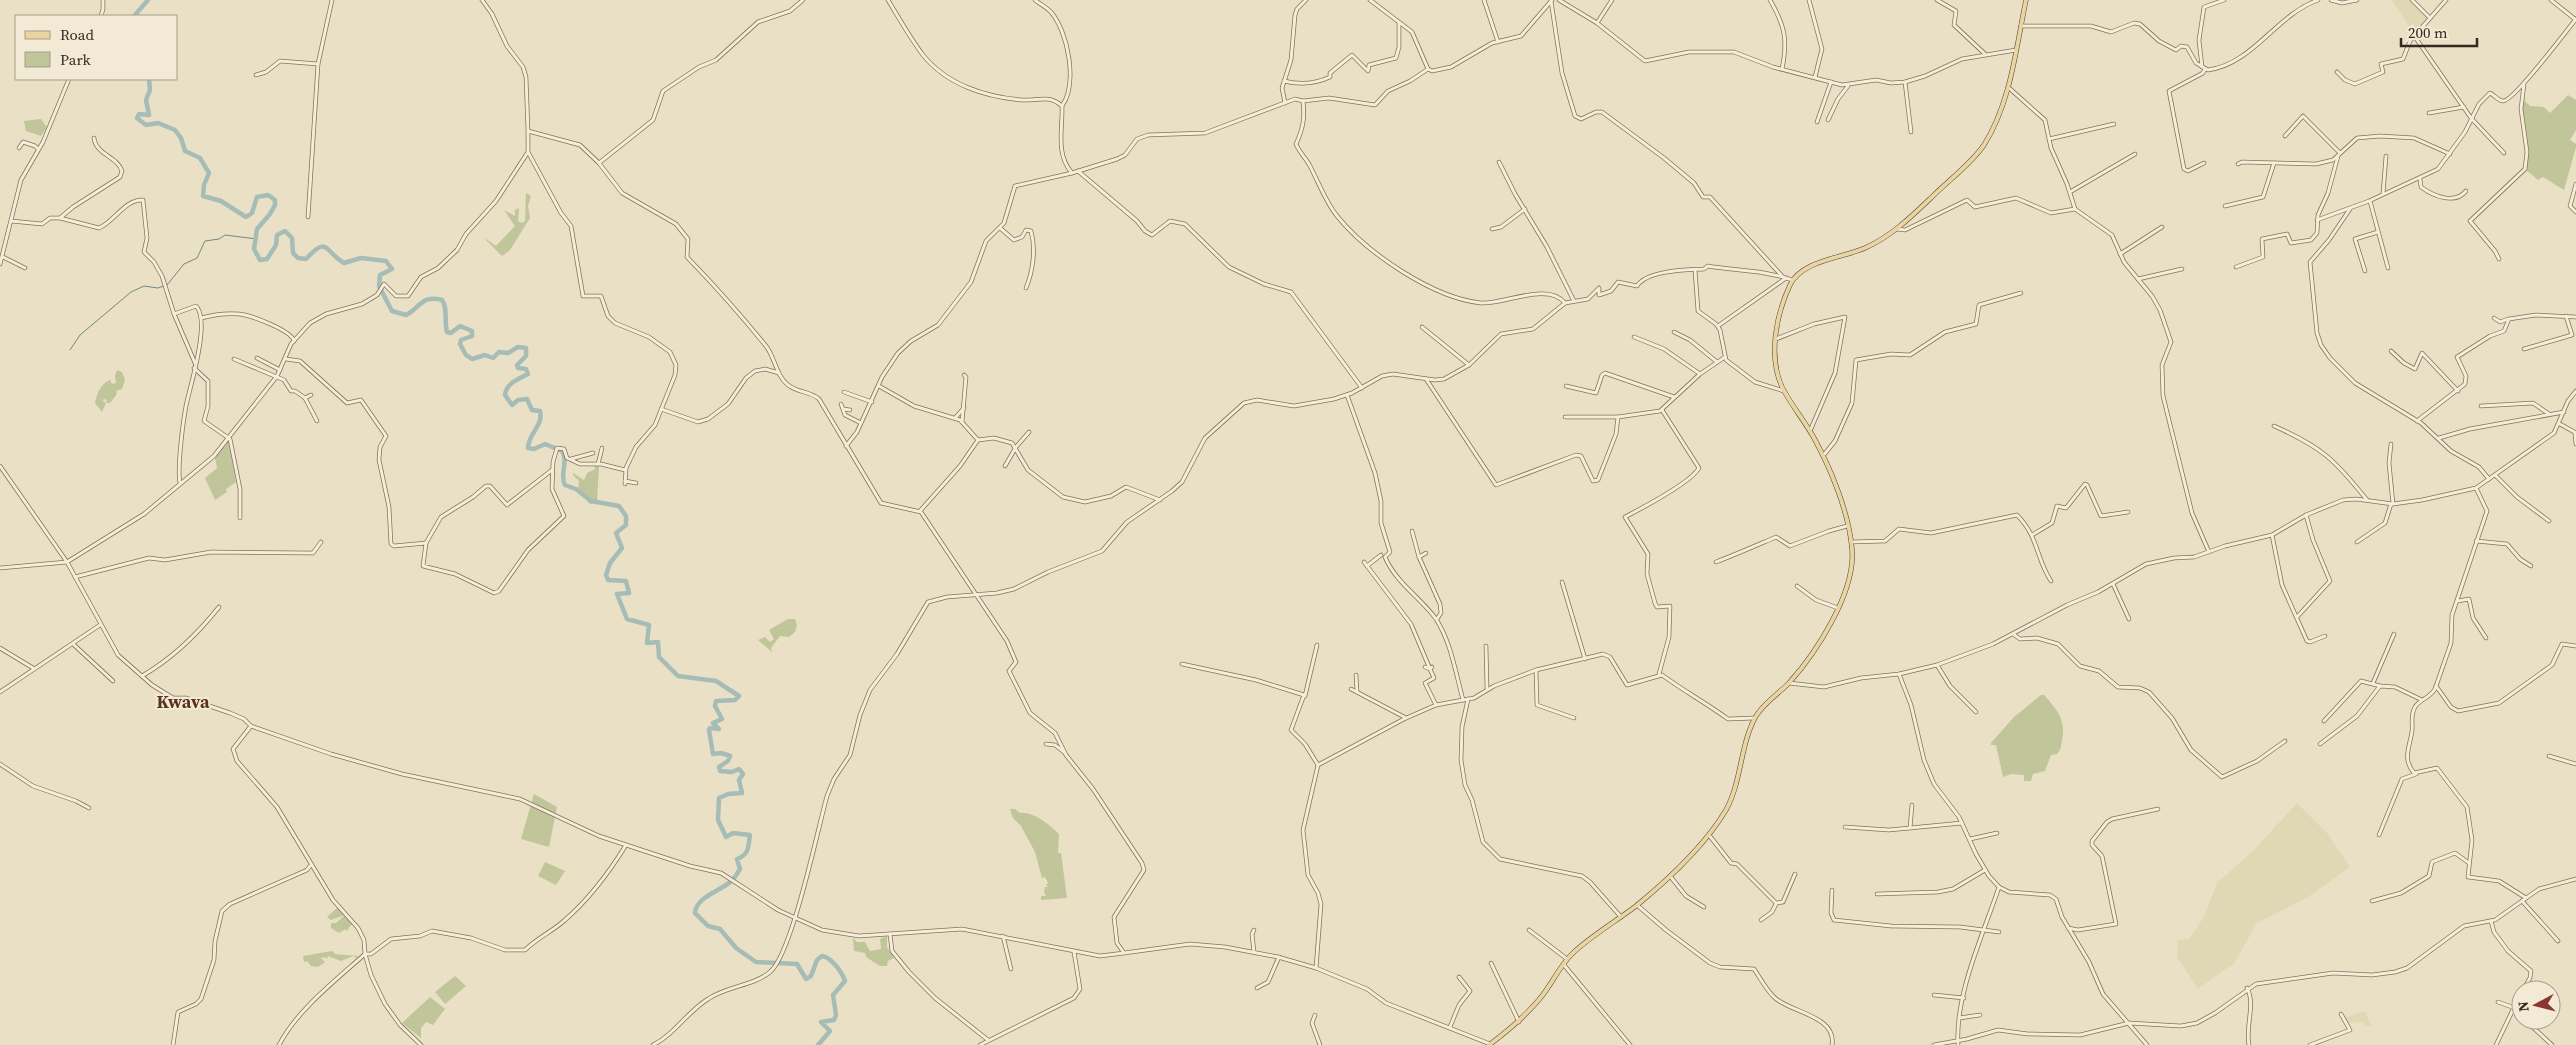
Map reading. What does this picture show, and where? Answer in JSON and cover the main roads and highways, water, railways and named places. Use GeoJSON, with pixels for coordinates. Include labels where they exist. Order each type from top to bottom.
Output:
{"type":"FeatureCollection","features":[{"type":"Feature","properties":{"kind":"main road"},"geometry":{"type":"LineString","coordinates":[[1490,1045],[1519,1022],[1545,992],[1567,960],[1585,942],[1637,904],[1670,875],[1709,835],[1727,808],[1733,794],[1755,718],[1789,683],[1838,608],[1852,576],[1851,542],[1835,483],[1810,432],[1784,391],[1776,366],[1776,339],[1780,316],[1792,280],[1811,267],[1860,250],[1897,229],[1983,146],[2008,87],[2026,0]]}},
{"type":"Feature","properties":{"kind":"waterway"},"geometry":{"type":"LineString","coordinates":[[135,15],[148,0]]}},
{"type":"Feature","properties":{"kind":"waterway"},"geometry":{"type":"LineString","coordinates":[[149,80],[150,90],[146,100],[149,115],[139,114],[137,118],[146,125],[158,123],[175,130],[181,138],[185,151],[200,158],[209,173],[204,185],[203,196],[221,201],[246,217],[252,213],[257,197],[268,195],[275,200],[275,205],[270,214],[257,229],[254,249],[260,260],[267,259],[276,245],[277,235],[285,231],[292,238],[293,253],[298,258],[306,259],[318,248],[322,247],[326,248],[344,263],[361,258],[386,261],[392,269],[380,275],[379,286],[392,311],[406,315],[425,301],[430,299],[442,300],[445,307],[447,332],[451,333],[460,326],[472,331],[472,336],[461,340],[460,344],[466,355],[472,359],[485,355],[493,358],[499,352],[508,353],[518,347],[526,348],[526,356],[517,365],[518,368],[526,369],[528,374],[510,384],[505,395],[512,405],[518,400],[527,399],[532,410],[540,411],[540,421],[530,438],[528,448],[534,449],[545,444],[562,451],[565,459],[563,477],[565,485],[576,489],[591,501],[619,506],[626,516],[626,525],[616,533],[622,548],[610,563],[606,575],[608,580],[626,581],[629,593],[617,594],[627,619],[649,625],[647,643],[658,642],[659,657],[678,676],[716,681],[739,696],[735,700],[716,701],[715,706],[722,719],[713,723],[719,729],[710,728],[709,730],[713,754],[721,753],[730,756],[728,761],[719,767],[720,771],[732,772],[739,769],[743,774],[739,780],[742,793],[728,794],[719,798],[718,820],[726,837],[733,833],[750,835],[748,846],[744,855],[737,859],[740,869],[735,878],[699,903],[695,913],[708,926],[720,929],[736,948],[756,962],[797,964],[806,979],[811,976],[817,960],[822,956],[829,959],[836,966],[845,981],[833,995],[836,1015],[834,1020],[821,1022],[830,1031],[818,1045]]}},
{"type":"Feature","properties":{"kind":"waterway"},"geometry":{"type":"LineString","coordinates":[[70,350],[80,335],[131,292],[144,286],[158,288],[167,285],[184,264],[197,258],[205,241],[219,239],[225,235],[257,239]]}},
{"type":"Feature","properties":{"kind":"district","name":"Kwava"},"geometry":{"type":"Point","coordinates":[183,701]}}]}
